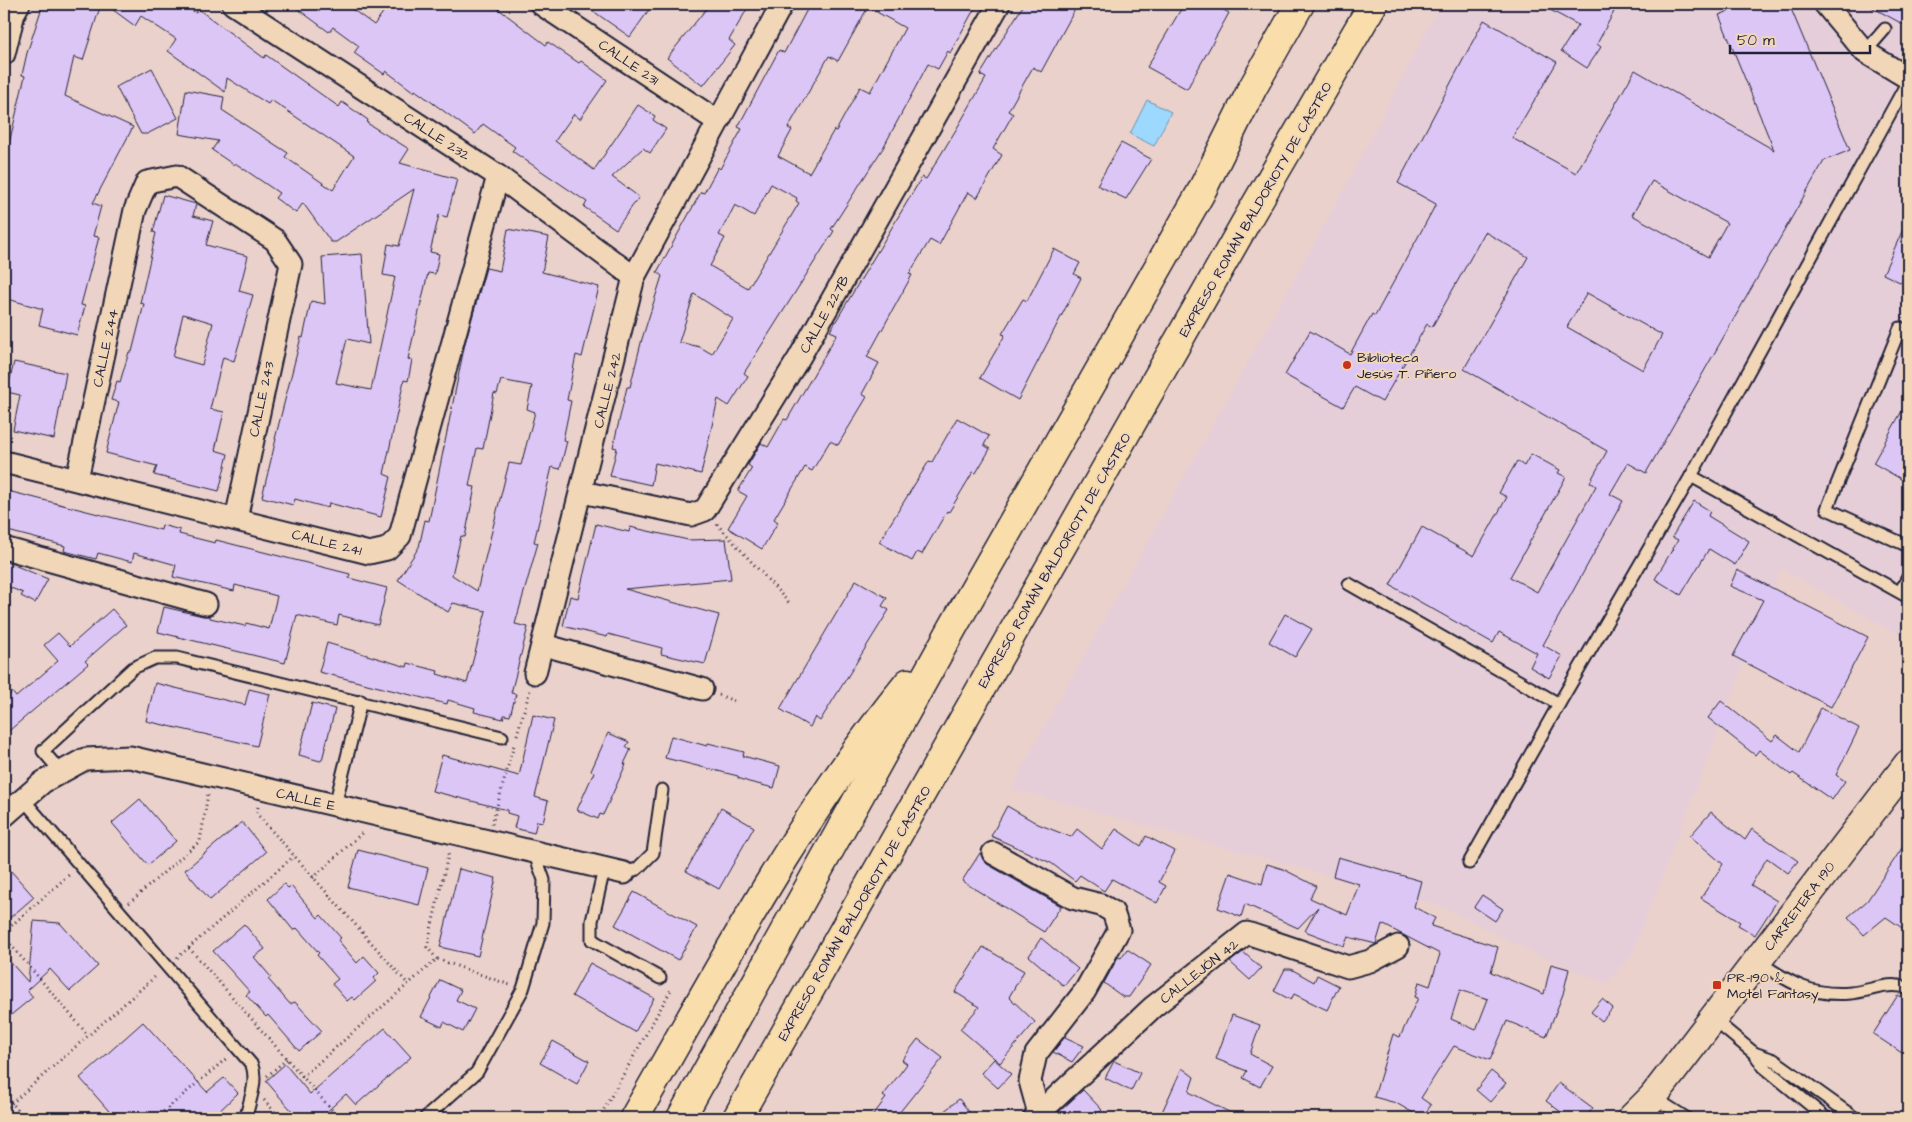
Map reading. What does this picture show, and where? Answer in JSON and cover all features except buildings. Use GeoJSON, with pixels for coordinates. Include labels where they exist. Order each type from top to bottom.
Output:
{"type":"FeatureCollection","features":[{"type":"Feature","properties":{"kind":"highway"},"geometry":{"type":"LineString","coordinates":[[1252,89],[1266,43],[1284,4]]}},
{"type":"Feature","properties":{"kind":"highway"},"geometry":{"type":"LineString","coordinates":[[682,1118],[953,627],[1200,194],[1252,89],[1300,4]]}},
{"type":"Feature","properties":{"kind":"highway","name":"EXPRESO ROMÁN BALDORIOTY DE CASTRO"},"geometry":{"type":"LineString","coordinates":[[740,1114],[1242,229],[1373,4]]}},
{"type":"Feature","properties":{"kind":"highway"},"geometry":{"type":"LineString","coordinates":[[634,1118],[782,861],[873,725],[953,627]]}},
{"type":"Feature","properties":{"kind":"street"},"geometry":{"type":"LineString","coordinates":[[4,54],[14,13],[19,4]]}},
{"type":"Feature","properties":{"kind":"street","name":"CALLE 232"},"geometry":{"type":"LineString","coordinates":[[233,4],[498,176],[634,276]]}},
{"type":"Feature","properties":{"kind":"street","name":"CALLE 231"},"geometry":{"type":"LineString","coordinates":[[541,4],[718,121]]}},
{"type":"Feature","properties":{"kind":"street","name":"CALLE 242"},"geometry":{"type":"LineString","coordinates":[[535,673],[544,645],[634,276],[782,4]]}},
{"type":"Feature","properties":{"kind":"street","name":"CALLE 227B"},"geometry":{"type":"LineString","coordinates":[[705,510],[799,358],[998,4]]}},
{"type":"Feature","properties":{"kind":"street"},"geometry":{"type":"LineString","coordinates":[[1825,4],[1865,52],[1908,80]]}},
{"type":"Feature","properties":{"kind":"street","name":"CALLE 244"},"geometry":{"type":"LineString","coordinates":[[77,479],[133,217],[147,182],[177,176],[275,240],[291,264],[287,279]]}},
{"type":"Feature","properties":{"kind":"street","name":"CALLE 241"},"geometry":{"type":"LineString","coordinates":[[4,462],[370,553],[387,549],[400,536],[498,176]]}},
{"type":"Feature","properties":{"kind":"street","name":"CALLE 243"},"geometry":{"type":"LineString","coordinates":[[236,519],[287,279]]}},
{"type":"Feature","properties":{"kind":"street"},"geometry":{"type":"LineString","coordinates":[[582,492],[691,515],[705,510]]}},
{"type":"Feature","properties":{"kind":"street"},"geometry":{"type":"LineString","coordinates":[[4,548],[206,604]]}},
{"type":"Feature","properties":{"kind":"street"},"geometry":{"type":"LineString","coordinates":[[544,645],[702,689]]}},
{"type":"Feature","properties":{"kind":"street","name":"CALLE E"},"geometry":{"type":"LineString","coordinates":[[4,816],[43,782],[85,758],[130,757],[614,871]]}},
{"type":"Feature","properties":{"kind":"street","name":"CARRETERA 190"},"geometry":{"type":"LineString","coordinates":[[1640,1112],[1757,961],[1905,776]]}},
{"type":"Feature","properties":{"kind":"street"},"geometry":{"type":"LineString","coordinates":[[993,853],[1073,898],[1101,905],[1113,912],[1119,930],[1085,991],[1036,1054],[1030,1081],[1039,1117]]}},
{"type":"Feature","properties":{"kind":"street","name":"CALLEJÓN 42"},"geometry":{"type":"LineString","coordinates":[[1039,1117],[1153,1007],[1247,934],[1348,967],[1370,962],[1398,946]]}},
{"type":"Feature","properties":{"kind":"lane"},"geometry":{"type":"LineString","coordinates":[[1865,52],[1885,29]]}},
{"type":"Feature","properties":{"kind":"lane"},"geometry":{"type":"LineString","coordinates":[[1469,863],[1691,476],[1908,80]]}},
{"type":"Feature","properties":{"kind":"lane"},"geometry":{"type":"LineString","coordinates":[[1908,331],[1900,328],[1827,509],[1908,546]]}},
{"type":"Feature","properties":{"kind":"lane"},"geometry":{"type":"LineString","coordinates":[[1691,476],[1904,595],[1908,577]]}},
{"type":"Feature","properties":{"kind":"lane"},"geometry":{"type":"LineString","coordinates":[[1349,584],[1559,704]]}},
{"type":"Feature","properties":{"kind":"lane"},"geometry":{"type":"LineString","coordinates":[[61,772],[43,751],[132,668],[155,658],[177,658],[361,701],[502,737]]}},
{"type":"Feature","properties":{"kind":"lane"},"geometry":{"type":"LineString","coordinates":[[335,805],[361,701]]}},
{"type":"Feature","properties":{"kind":"lane"},"geometry":{"type":"LineString","coordinates":[[660,978],[592,940],[592,921],[614,871],[637,869],[653,853],[662,790]]}},
{"type":"Feature","properties":{"kind":"lane"},"geometry":{"type":"LineString","coordinates":[[23,799],[252,1065],[254,1088],[246,1118]]}},
{"type":"Feature","properties":{"kind":"lane"},"geometry":{"type":"LineString","coordinates":[[425,1118],[477,1072],[523,989],[543,923],[544,880],[534,852]]}},
{"type":"Feature","properties":{"kind":"lane"},"geometry":{"type":"LineString","coordinates":[[1757,961],[1794,985],[1819,993],[1852,993],[1888,984],[1908,988]]}},
{"type":"Feature","properties":{"kind":"lane"},"geometry":{"type":"LineString","coordinates":[[1713,1019],[1754,1053],[1764,1067],[1826,1118]]}},
{"type":"Feature","properties":{"kind":"lane"},"geometry":{"type":"LineString","coordinates":[[1754,1053],[1774,1060],[1855,1118]]}},
{"type":"Feature","properties":{"kind":"lane"},"geometry":{"type":"LineString","coordinates":[[1640,1112],[1686,1118]]}},
{"type":"Feature","properties":{"kind":"path"},"geometry":{"type":"LineString","coordinates":[[705,510],[790,604]]}},
{"type":"Feature","properties":{"kind":"path"},"geometry":{"type":"LineString","coordinates":[[486,841],[535,673]]}},
{"type":"Feature","properties":{"kind":"path"},"geometry":{"type":"LineString","coordinates":[[120,911],[200,841],[211,776]]}},
{"type":"Feature","properties":{"kind":"path"},"geometry":{"type":"LineString","coordinates":[[260,788],[257,814],[408,984]]}},
{"type":"Feature","properties":{"kind":"path"},"geometry":{"type":"LineString","coordinates":[[314,878],[368,827],[372,814]]}},
{"type":"Feature","properties":{"kind":"path"},"geometry":{"type":"LineString","coordinates":[[454,833],[427,947],[437,959],[523,989]]}},
{"type":"Feature","properties":{"kind":"path"},"geometry":{"type":"LineString","coordinates":[[4,1110],[294,856]]}},
{"type":"Feature","properties":{"kind":"path"},"geometry":{"type":"LineString","coordinates":[[4,932],[80,865]]}},
{"type":"Feature","properties":{"kind":"path"},"geometry":{"type":"LineString","coordinates":[[4,937],[88,1035]]}},
{"type":"Feature","properties":{"kind":"path"},"geometry":{"type":"LineString","coordinates":[[189,948],[339,1118]]}},
{"type":"Feature","properties":{"kind":"path"},"geometry":{"type":"LineString","coordinates":[[302,1077],[437,959]]}},
{"type":"Feature","properties":{"kind":"path"},"geometry":{"type":"LineString","coordinates":[[599,1118],[673,986],[660,978]]}},
{"type":"Feature","properties":{"kind":"path"},"geometry":{"type":"LineString","coordinates":[[156,1118],[238,1048]]}},
{"type":"Feature","properties":{"kind":"path"},"geometry":{"type":"LineString","coordinates":[[4,1094],[25,1118]]}},
{"type":"Feature","properties":{"kind":"shaded area"},"geometry":{"type":"Polygon","coordinates":[[[1440,4],[1908,4],[1908,640],[1781,569],[1632,955],[1606,984],[1536,954],[1445,908],[1012,789],[1031,750],[1339,198],[1440,4]]]}},
{"type":"Feature","properties":{"kind":"water"},"geometry":{"type":"Polygon","coordinates":[[[1147,100],[1171,112],[1154,146],[1130,134],[1147,100]]]}},
{"type":"Feature","properties":{"kind":"place","name":"Biblioteca Jesús T. Piñero"},"geometry":{"type":"Point","coordinates":[1347,365]}},
{"type":"Feature","properties":{"kind":"place","name":"PR-190 & Motel Fantasy"},"geometry":{"type":"Point","coordinates":[1717,985]}}]}
